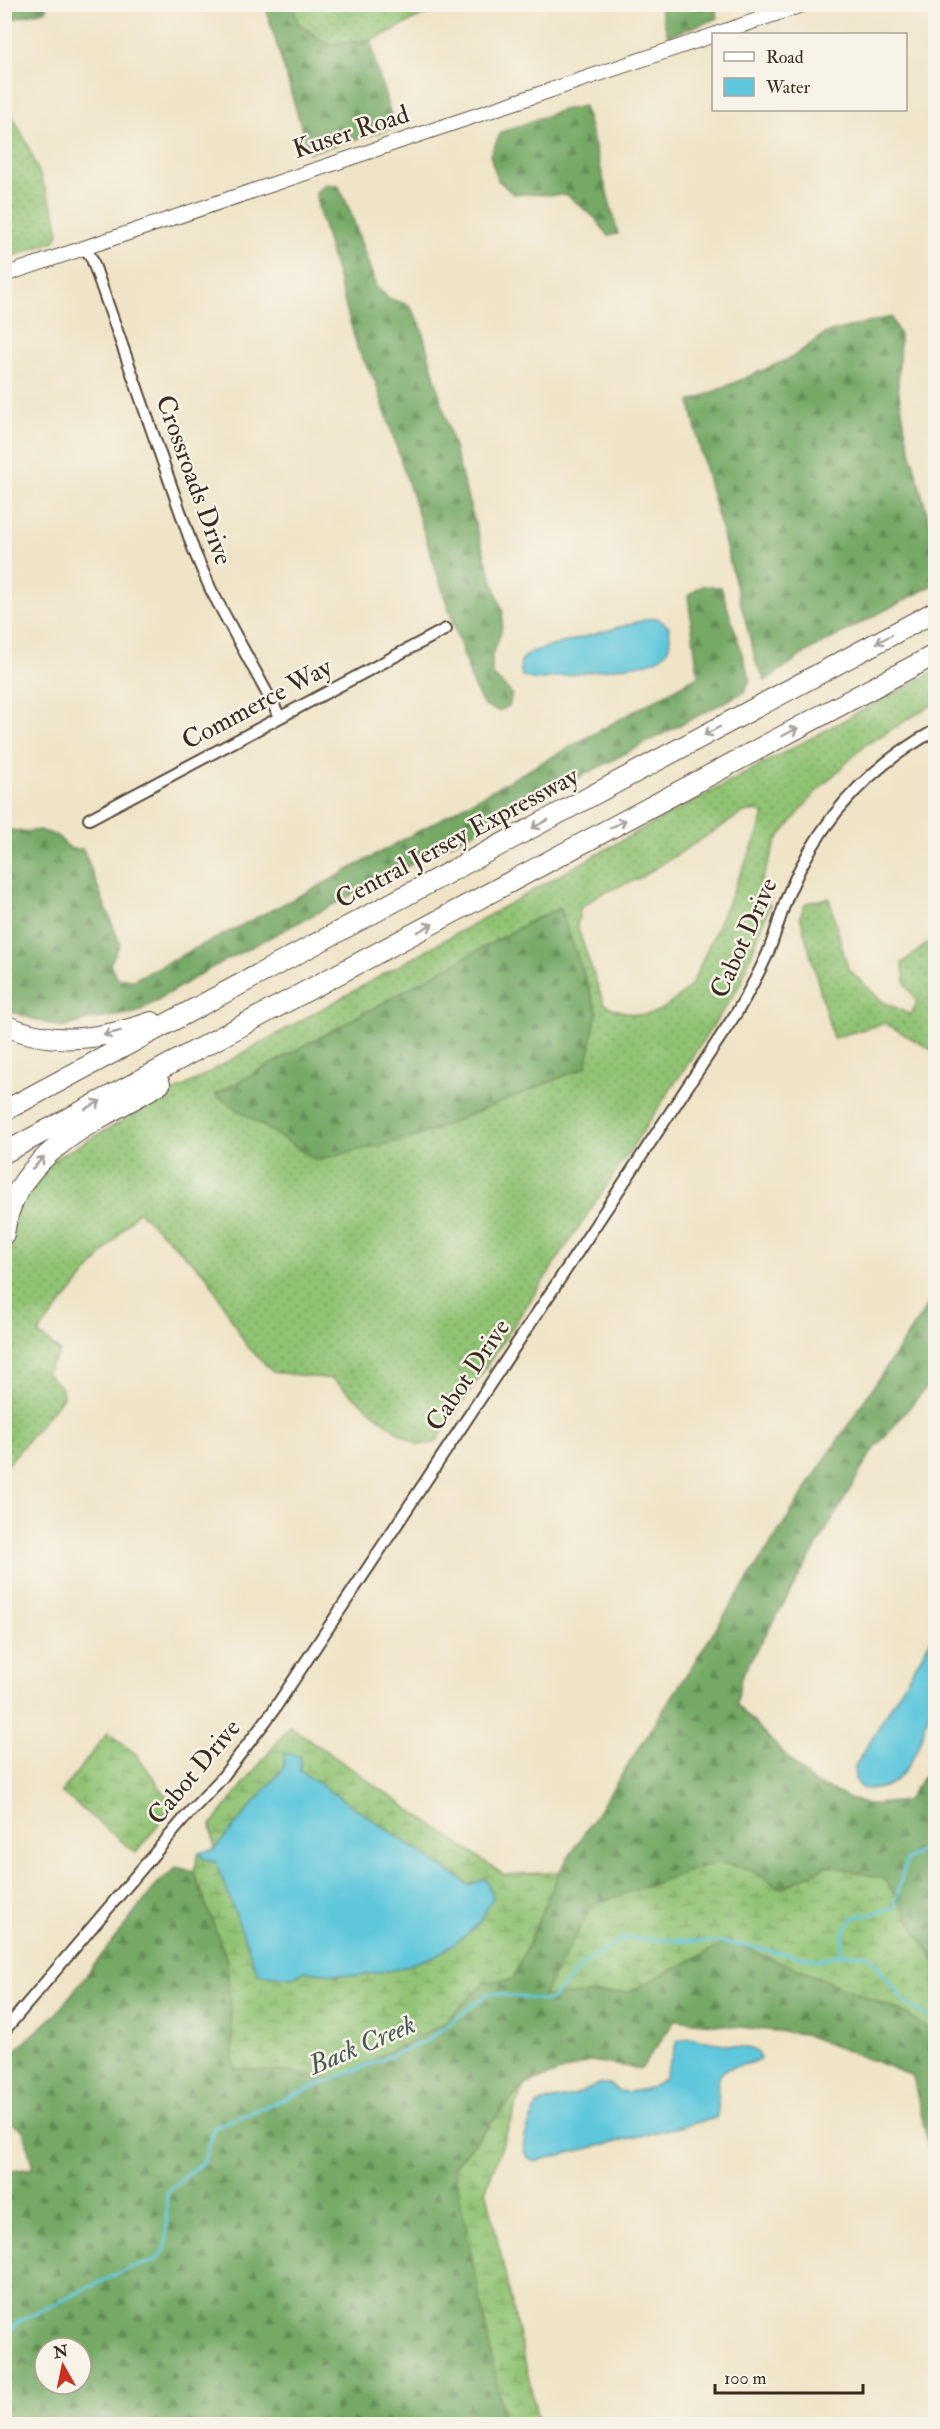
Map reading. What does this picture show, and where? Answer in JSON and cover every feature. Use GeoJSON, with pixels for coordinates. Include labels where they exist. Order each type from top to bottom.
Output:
{"type":"FeatureCollection","features":[{"type":"Feature","properties":{"kind":"highway","name":"Central Jersey Expressway"},"geometry":{"type":"LineString","coordinates":[[4,1111],[936,611]]}},
{"type":"Feature","properties":{"kind":"highway"},"geometry":{"type":"LineString","coordinates":[[4,1153],[936,654]]}},
{"type":"Feature","properties":{"kind":"highway"},"geometry":{"type":"LineString","coordinates":[[4,1025],[37,1037],[57,1040],[77,1040],[135,1028],[179,1011],[356,923]]}},
{"type":"Feature","properties":{"kind":"highway"},"geometry":{"type":"LineString","coordinates":[[4,1234],[17,1192],[36,1164],[50,1152],[373,956]]}},
{"type":"Feature","properties":{"kind":"street","name":"Kuser Road"},"geometry":{"type":"LineString","coordinates":[[721,33],[806,4]]}},
{"type":"Feature","properties":{"kind":"street","name":"Kuser Road"},"geometry":{"type":"LineString","coordinates":[[4,275],[712,36]]}},
{"type":"Feature","properties":{"kind":"street","name":"Crossroads Drive"},"geometry":{"type":"LineString","coordinates":[[86,249],[92,259],[198,560],[211,590],[280,717]]}},
{"type":"Feature","properties":{"kind":"street","name":"Commerce Way"},"geometry":{"type":"LineString","coordinates":[[89,819],[446,628]]}},
{"type":"Feature","properties":{"kind":"street","name":"Cabot Drive"},"geometry":{"type":"LineString","coordinates":[[4,2031],[189,1813],[221,1779],[271,1714],[737,1012],[767,955],[785,901],[801,865],[830,818],[856,788],[885,762],[907,745],[936,730]]}},
{"type":"Feature","properties":{"kind":"green space"},"geometry":{"type":"Polygon","coordinates":[[[4,5],[46,5],[47,10],[5,21],[4,5]]]}},
{"type":"Feature","properties":{"kind":"green space"},"geometry":{"type":"Polygon","coordinates":[[[265,5],[292,5],[298,23],[326,44],[371,41],[376,66],[395,128],[309,153],[265,5]]]}},
{"type":"Feature","properties":{"kind":"green space"},"geometry":{"type":"Polygon","coordinates":[[[292,5],[432,5],[432,11],[371,41],[326,44],[298,23],[292,5]]]}},
{"type":"Feature","properties":{"kind":"green space"},"geometry":{"type":"Polygon","coordinates":[[[659,5],[715,5],[718,18],[668,36],[659,5]]]}},
{"type":"Feature","properties":{"kind":"green space"},"geometry":{"type":"Polygon","coordinates":[[[5,103],[26,141],[55,213],[59,233],[53,242],[5,259],[5,103]]]}},
{"type":"Feature","properties":{"kind":"green space"},"geometry":{"type":"Polygon","coordinates":[[[584,106],[618,234],[608,236],[595,218],[567,195],[513,194],[498,180],[490,155],[501,132],[562,110],[584,106]]]}},
{"type":"Feature","properties":{"kind":"green space"},"geometry":{"type":"Polygon","coordinates":[[[326,184],[338,185],[349,208],[376,286],[388,298],[409,305],[420,323],[474,521],[503,613],[501,633],[492,655],[492,674],[512,694],[509,706],[499,711],[484,706],[473,685],[376,383],[358,350],[319,211],[316,193],[326,184]]]}},
{"type":"Feature","properties":{"kind":"green space"},"geometry":{"type":"Polygon","coordinates":[[[891,317],[900,336],[898,388],[906,434],[935,544],[935,584],[808,651],[765,681],[757,665],[699,445],[690,402],[791,358],[826,333],[891,317]]]}},
{"type":"Feature","properties":{"kind":"green space"},"geometry":{"type":"Polygon","coordinates":[[[701,586],[721,587],[750,679],[744,692],[209,969],[136,1013],[87,1020],[62,1028],[5,1010],[5,829],[24,832],[40,830],[57,836],[71,849],[83,849],[120,944],[110,964],[117,978],[133,980],[327,882],[698,676],[688,596],[701,586]]]}},
{"type":"Feature","properties":{"kind":"green space"},"geometry":{"type":"Polygon","coordinates":[[[935,671],[935,703],[864,746],[814,794],[777,840],[755,898],[770,904],[740,985],[436,1442],[419,1445],[400,1434],[332,1379],[273,1372],[246,1345],[207,1276],[138,1211],[38,1333],[60,1352],[46,1373],[62,1388],[63,1397],[5,1468],[4,1303],[15,1217],[49,1162],[637,832],[935,671]],[[757,810],[744,812],[640,878],[598,895],[580,909],[577,926],[604,1004],[630,1014],[652,1013],[672,1003],[692,984],[757,836],[764,815],[757,810]],[[560,909],[537,918],[215,1095],[597,1012],[560,909]]]}},
{"type":"Feature","properties":{"kind":"green space"},"geometry":{"type":"Polygon","coordinates":[[[829,898],[848,969],[883,1002],[911,1015],[917,1001],[906,985],[902,963],[935,938],[935,1052],[885,1023],[833,1038],[800,916],[806,903],[829,898]]]}},
{"type":"Feature","properties":{"kind":"green space"},"geometry":{"type":"Polygon","coordinates":[[[560,908],[597,1012],[586,1067],[416,1137],[316,1160],[215,1095],[537,918],[560,908]]]}},
{"type":"Feature","properties":{"kind":"green space"},"geometry":{"type":"Polygon","coordinates":[[[935,1294],[935,1377],[871,1453],[741,1677],[737,1705],[812,1782],[866,1805],[906,1801],[935,1761],[935,1962],[828,1865],[782,1889],[749,1869],[543,1996],[628,1992],[729,1941],[906,2013],[935,2034],[935,2177],[913,2076],[803,2034],[675,2020],[641,2069],[591,2061],[524,2085],[454,2166],[505,2424],[4,2423],[4,2172],[33,2168],[23,2130],[5,2120],[5,2060],[56,2014],[157,1884],[177,1867],[194,1872],[227,1960],[235,2069],[444,2023],[485,1982],[513,1979],[559,1872],[826,1458],[935,1294]]]}},
{"type":"Feature","properties":{"kind":"green space"},"geometry":{"type":"Polygon","coordinates":[[[290,1726],[504,1875],[559,1872],[513,1979],[485,1982],[444,2023],[342,2077],[234,2068],[227,1960],[194,1872],[199,1852],[203,1858],[216,1862],[259,1974],[293,1978],[305,1971],[337,1976],[437,1955],[466,1935],[480,1921],[486,1879],[470,1885],[300,1771],[300,1756],[283,1769],[215,1850],[211,1825],[290,1726]]]}},
{"type":"Feature","properties":{"kind":"green space"},"geometry":{"type":"Polygon","coordinates":[[[108,1733],[136,1754],[173,1805],[136,1853],[61,1792],[108,1733]]]}},
{"type":"Feature","properties":{"kind":"green space"},"geometry":{"type":"Polygon","coordinates":[[[716,1862],[749,1869],[782,1889],[828,1865],[885,1879],[935,1962],[935,2034],[906,2013],[729,1941],[628,1992],[543,1996],[592,1905],[716,1862]]]}},
{"type":"Feature","properties":{"kind":"green space"},"geometry":{"type":"Polygon","coordinates":[[[524,2085],[486,2189],[539,2424],[505,2424],[454,2167],[524,2085]]]}},
{"type":"Feature","properties":{"kind":"water"},"geometry":{"type":"Polygon","coordinates":[[[657,618],[669,627],[670,640],[664,654],[655,660],[648,663],[535,680],[522,676],[521,662],[531,652],[657,618]]]}},
{"type":"Feature","properties":{"kind":"water"},"geometry":{"type":"Polygon","coordinates":[[[935,1633],[935,1691],[914,1755],[899,1778],[888,1785],[876,1789],[861,1788],[855,1779],[854,1768],[935,1633]]]}},
{"type":"Feature","properties":{"kind":"water"},"geometry":{"type":"Polygon","coordinates":[[[285,1753],[300,1756],[300,1771],[469,1885],[486,1879],[493,1898],[480,1921],[466,1935],[437,1955],[398,1969],[357,1976],[305,1971],[293,1978],[258,1974],[216,1862],[203,1858],[199,1852],[215,1849],[283,1769],[285,1753]]]}},
{"type":"Feature","properties":{"kind":"water"},"geometry":{"type":"Polygon","coordinates":[[[689,2038],[752,2049],[758,2053],[760,2059],[727,2069],[722,2073],[717,2084],[718,2112],[716,2118],[535,2161],[524,2152],[527,2128],[537,2105],[573,2096],[600,2084],[608,2084],[619,2091],[629,2092],[650,2088],[664,2078],[677,2042],[689,2038]]]}},
{"type":"Feature","properties":{"kind":"waterway"},"geometry":{"type":"LineString","coordinates":[[841,1954],[843,1933],[853,1918],[894,1908],[906,1861],[936,1839]]}},
{"type":"Feature","properties":{"kind":"waterway","name":"Back Creek"},"geometry":{"type":"LineString","coordinates":[[4,2338],[18,2322],[129,2268],[154,2262],[166,2249],[167,2192],[204,2161],[215,2127],[425,2042],[489,1993],[549,2001],[586,1962],[624,1938],[730,1943],[819,1960],[841,1954],[868,1955],[908,2005],[936,2021]]}}]}
